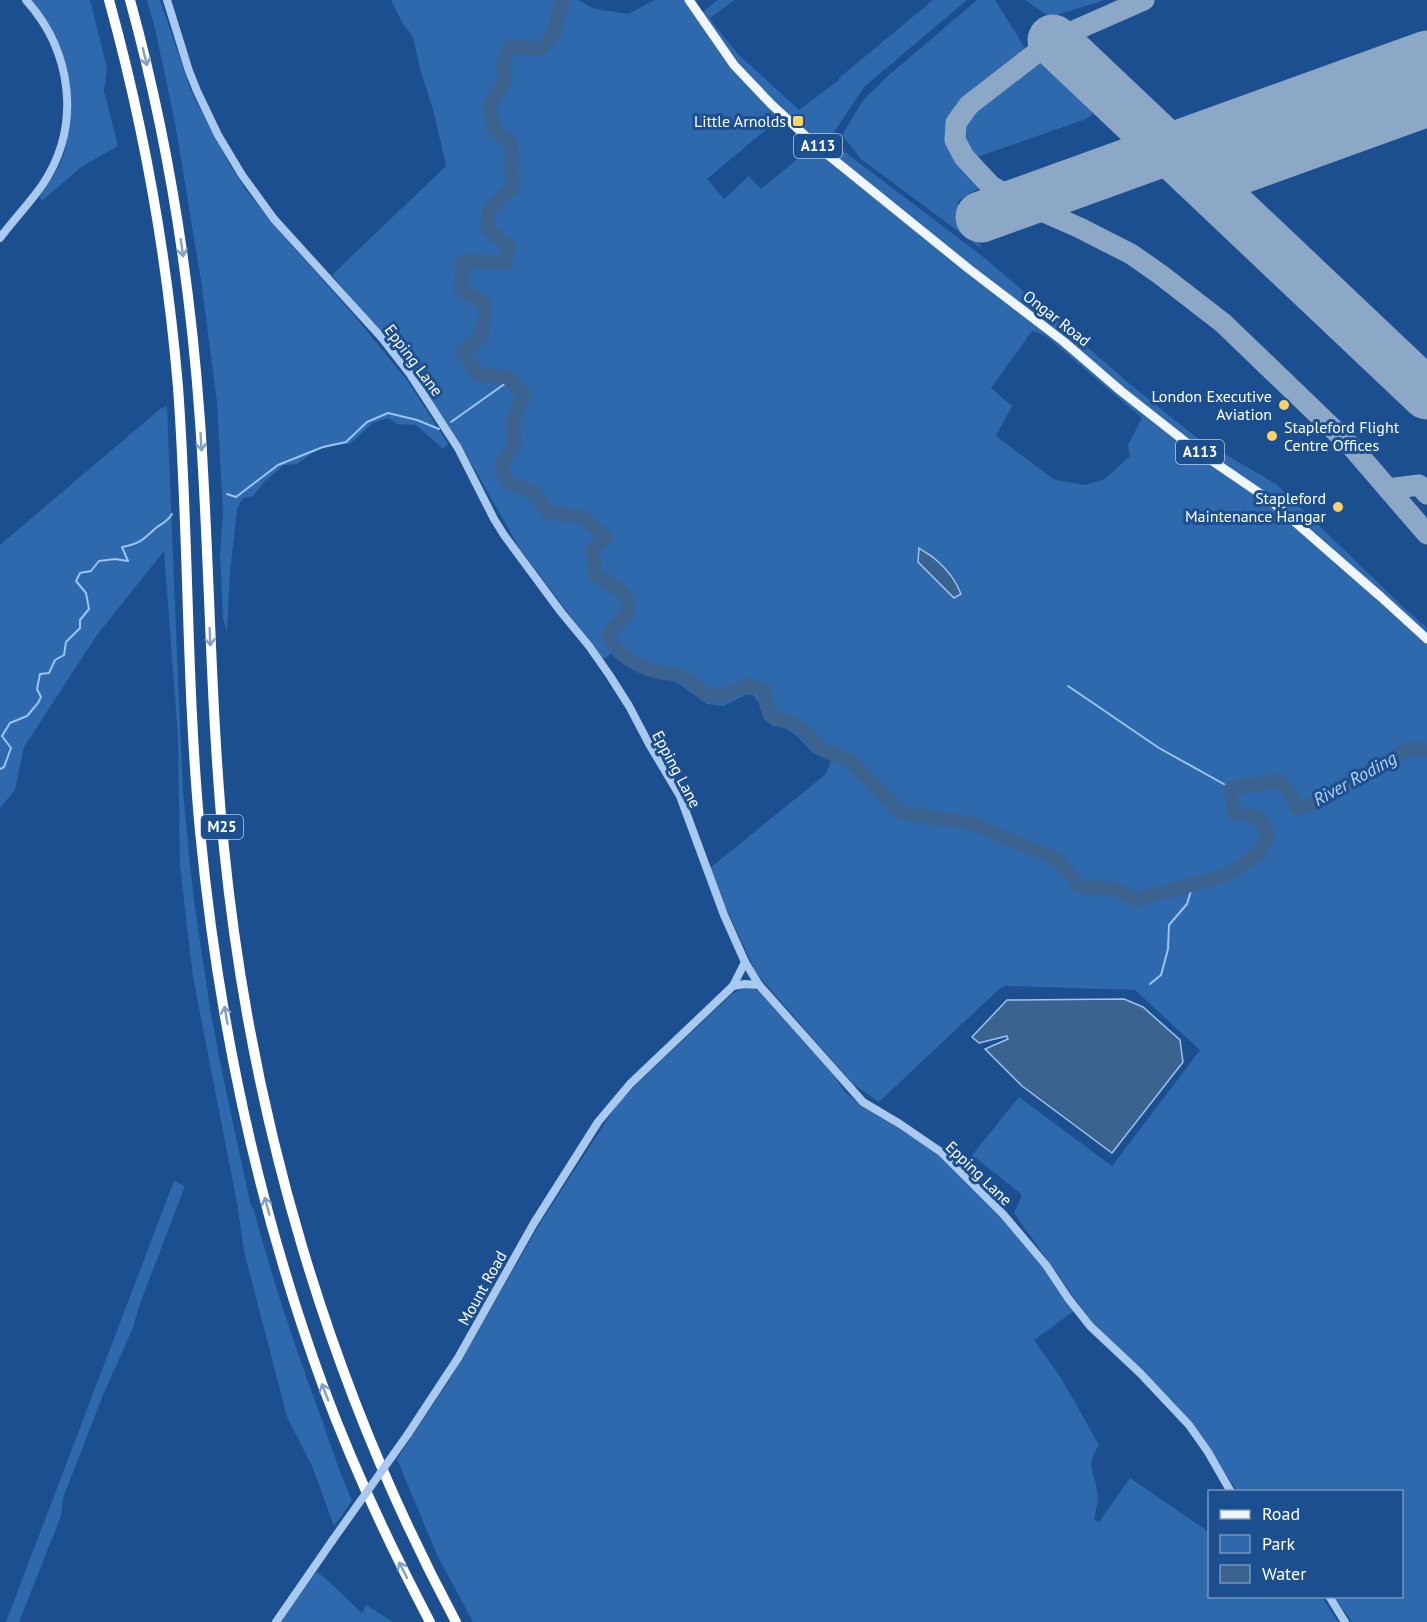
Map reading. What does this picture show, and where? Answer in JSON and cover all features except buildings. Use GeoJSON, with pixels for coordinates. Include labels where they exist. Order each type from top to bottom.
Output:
{"type":"FeatureCollection","features":[{"type":"Feature","properties":{"kind":"highway","name":"M25"},"geometry":{"type":"LineString","coordinates":[[109,0],[144,145],[169,297],[182,451],[190,667],[199,812],[216,956],[237,1078],[274,1230],[310,1348],[354,1464],[430,1622]]}},
{"type":"Feature","properties":{"kind":"highway","name":"M25"},"geometry":{"type":"LineString","coordinates":[[130,0],[162,133],[189,298],[200,423],[214,714],[223,838],[237,951],[257,1063],[289,1203],[332,1342],[388,1483],[456,1622]]}},
{"type":"Feature","properties":{"kind":"main road","name":"Ongar Road"},"geometry":{"type":"LineString","coordinates":[[689,0],[734,65],[771,104],[812,141],[1191,446],[1271,501],[1427,639]]}},
{"type":"Feature","properties":{"kind":"street"},"geometry":{"type":"LineString","coordinates":[[0,238],[44,183],[61,146],[65,125],[66,84],[59,52],[43,22],[26,0]]}},
{"type":"Feature","properties":{"kind":"street","name":"Epping Lane"},"geometry":{"type":"LineString","coordinates":[[167,0],[197,91],[218,135],[242,175],[282,228],[382,338],[410,374],[458,448],[504,535],[600,661],[629,706],[684,807],[745,962],[759,985],[863,1102],[941,1152],[1003,1214],[1046,1265],[1090,1326],[1140,1373],[1189,1425],[1231,1490]]}},
{"type":"Feature","properties":{"kind":"street","name":"Mount Road"},"geometry":{"type":"LineString","coordinates":[[276,1622],[408,1434],[458,1358],[534,1223],[598,1122],[630,1084],[733,986],[745,962]]}},
{"type":"Feature","properties":{"kind":"street"},"geometry":{"type":"LineString","coordinates":[[733,986],[759,985]]}},
{"type":"Feature","properties":{"kind":"street"},"geometry":{"type":"LineString","coordinates":[[1330,1598],[1345,1622]]}},
{"type":"Feature","properties":{"kind":"green space"},"geometry":{"type":"Polygon","coordinates":[[[31,0],[90,0],[107,68],[104,91],[118,146],[81,167],[43,200],[39,198],[62,160],[68,136],[70,98],[67,68],[58,41],[31,0]]]}},
{"type":"Feature","properties":{"kind":"green space"},"geometry":{"type":"Polygon","coordinates":[[[147,0],[160,0],[191,91],[231,167],[246,190],[407,380],[448,444],[443,449],[416,425],[397,424],[388,418],[373,423],[351,443],[318,449],[297,464],[284,465],[264,482],[253,496],[242,499],[237,509],[230,572],[227,632],[223,618],[220,555],[223,514],[217,402],[201,280],[175,123],[147,0]]]}},
{"type":"Feature","properties":{"kind":"green space"},"geometry":{"type":"Polygon","coordinates":[[[391,0],[578,0],[595,9],[628,14],[655,0],[694,0],[702,13],[717,0],[734,0],[710,18],[712,22],[738,54],[799,110],[839,80],[933,0],[967,0],[864,87],[829,140],[986,259],[1132,386],[1196,437],[1276,484],[1427,628],[1427,1622],[1352,1622],[1335,1598],[1403,1598],[1403,1490],[1236,1490],[1193,1424],[1093,1324],[1014,1213],[1021,1194],[972,1155],[1019,1097],[1112,1166],[1200,1050],[1135,990],[1005,986],[999,989],[879,1102],[853,1084],[756,973],[710,868],[826,774],[831,761],[813,753],[798,737],[785,728],[773,726],[764,719],[759,703],[753,695],[746,695],[723,706],[707,704],[676,682],[643,673],[613,653],[603,659],[520,549],[458,440],[405,362],[332,275],[446,166],[413,37],[391,0]],[[780,118],[707,179],[724,199],[749,176],[761,189],[812,147],[780,118]],[[1032,331],[991,388],[1012,406],[996,436],[1055,480],[1085,485],[1105,479],[1130,456],[1128,445],[1142,418],[1046,336],[1032,331]]]}},
{"type":"Feature","properties":{"kind":"green space"},"geometry":{"type":"Polygon","coordinates":[[[977,0],[995,0],[1025,48],[968,95],[953,112],[948,131],[953,154],[967,173],[982,186],[957,202],[982,249],[861,159],[842,135],[864,99],[977,0]]]}},
{"type":"Feature","properties":{"kind":"green space"},"geometry":{"type":"Polygon","coordinates":[[[1025,0],[1105,0],[1050,17],[1025,0]]]}},
{"type":"Feature","properties":{"kind":"green space"},"geometry":{"type":"Polygon","coordinates":[[[1038,58],[1092,110],[1092,115],[974,158],[962,141],[962,131],[972,107],[1038,58]]]}},
{"type":"Feature","properties":{"kind":"green space"},"geometry":{"type":"Polygon","coordinates":[[[167,406],[183,791],[194,901],[220,1062],[251,1207],[253,1207],[294,1341],[352,1501],[334,1526],[312,1466],[287,1417],[244,1251],[237,1203],[193,977],[180,866],[178,737],[164,551],[97,635],[24,747],[15,790],[0,808],[0,545],[160,409],[167,406]]]}},
{"type":"Feature","properties":{"kind":"green space"},"geometry":{"type":"Polygon","coordinates":[[[744,988],[759,991],[833,1075],[845,1092],[861,1105],[939,1154],[990,1203],[1045,1266],[1074,1311],[1034,1340],[1061,1378],[1099,1445],[1091,1463],[1098,1494],[1094,1519],[1099,1522],[1130,1478],[1208,1531],[1208,1598],[1323,1598],[1338,1622],[473,1622],[437,1555],[397,1459],[450,1379],[542,1220],[620,1100],[732,994],[744,988]]]}},
{"type":"Feature","properties":{"kind":"green space"},"geometry":{"type":"Polygon","coordinates":[[[174,1181],[185,1186],[138,1309],[133,1328],[103,1395],[63,1498],[61,1516],[19,1622],[6,1622],[174,1181]]]}},
{"type":"Feature","properties":{"kind":"green space"},"geometry":{"type":"Polygon","coordinates":[[[317,1572],[362,1613],[366,1605],[393,1622],[281,1622],[317,1572]]]}},
{"type":"Feature","properties":{"kind":"water"},"geometry":{"type":"Polygon","coordinates":[[[919,548],[943,566],[961,594],[954,598],[918,562],[919,548]]]}},
{"type":"Feature","properties":{"kind":"water"},"geometry":{"type":"Polygon","coordinates":[[[1124,999],[1143,1007],[1180,1040],[1183,1062],[1112,1153],[1022,1086],[985,1049],[1008,1039],[1007,1036],[979,1043],[972,1037],[1007,1000],[1124,999]]]}},
{"type":"Feature","properties":{"kind":"waterway","name":"River Roding"},"geometry":{"type":"LineString","coordinates":[[563,0],[553,35],[540,49],[511,46],[503,64],[505,80],[489,106],[495,130],[511,143],[513,187],[489,209],[488,229],[509,246],[505,263],[463,261],[461,290],[485,303],[482,334],[463,353],[478,375],[507,377],[524,394],[513,421],[515,445],[501,465],[507,482],[533,492],[548,512],[583,517],[606,537],[593,550],[595,574],[618,590],[629,605],[627,614],[609,633],[615,647],[621,653],[651,670],[686,678],[711,696],[724,695],[747,685],[764,690],[767,707],[773,717],[793,723],[821,749],[850,761],[901,813],[971,823],[1059,860],[1080,887],[1115,889],[1136,900],[1227,875],[1258,854],[1269,833],[1258,817],[1234,813],[1231,788],[1278,781],[1288,791],[1297,808],[1312,804],[1408,749],[1427,750]]}},
{"type":"Feature","properties":{"kind":"waterway"},"geometry":{"type":"LineString","coordinates":[[451,422],[510,380]]}},
{"type":"Feature","properties":{"kind":"waterway"},"geometry":{"type":"LineString","coordinates":[[227,494],[236,497],[278,465],[323,447],[346,442],[367,422],[388,413],[417,420],[439,429]]}},
{"type":"Feature","properties":{"kind":"waterway"},"geometry":{"type":"LineString","coordinates":[[0,769],[4,767],[11,748],[2,736],[10,723],[27,716],[38,703],[41,697],[37,689],[40,674],[49,673],[55,660],[64,655],[66,642],[80,628],[80,620],[89,609],[86,593],[76,581],[80,573],[91,571],[99,561],[115,559],[128,561],[122,547],[141,540],[172,514]]}},
{"type":"Feature","properties":{"kind":"waterway"},"geometry":{"type":"LineString","coordinates":[[1068,686],[1159,748],[1231,788]]}},
{"type":"Feature","properties":{"kind":"waterway"},"geometry":{"type":"LineString","coordinates":[[1150,984],[1161,975],[1168,949],[1169,925],[1187,904],[1193,884]]}},
{"type":"Feature","properties":{"kind":"taxiway"},"geometry":{"type":"LineString","coordinates":[[1144,0],[1053,40],[969,105],[956,123],[955,140],[964,157],[991,186],[1131,254],[1223,323],[1352,447],[1427,534]]}},
{"type":"Feature","properties":{"kind":"taxiway"},"geometry":{"type":"LineString","coordinates":[[1050,192],[1044,200],[1045,210],[1058,217]]}},
{"type":"Feature","properties":{"kind":"taxiway"},"geometry":{"type":"LineString","coordinates":[[1388,489],[1419,485],[1427,494]]}},
{"type":"Feature","properties":{"kind":"runway"},"geometry":{"type":"LineString","coordinates":[[1053,40],[1427,394]]}},
{"type":"Feature","properties":{"kind":"runway"},"geometry":{"type":"LineString","coordinates":[[981,217],[1427,56]]}},
{"type":"Feature","properties":{"kind":"runway"},"geometry":{"type":"LineString","coordinates":[[1212,179],[1427,101]]}},
{"type":"Feature","properties":{"kind":"place","name":"Little Arnolds"},"geometry":{"type":"Point","coordinates":[798,121]}},
{"type":"Feature","properties":{"kind":"place","name":"London Executive Aviation"},"geometry":{"type":"Point","coordinates":[1284,405]}},
{"type":"Feature","properties":{"kind":"place","name":"Stapleford Flight Centre Offices"},"geometry":{"type":"Point","coordinates":[1272,436]}},
{"type":"Feature","properties":{"kind":"place","name":"Stapleford Maintenance Hangar"},"geometry":{"type":"Point","coordinates":[1338,507]}}]}
